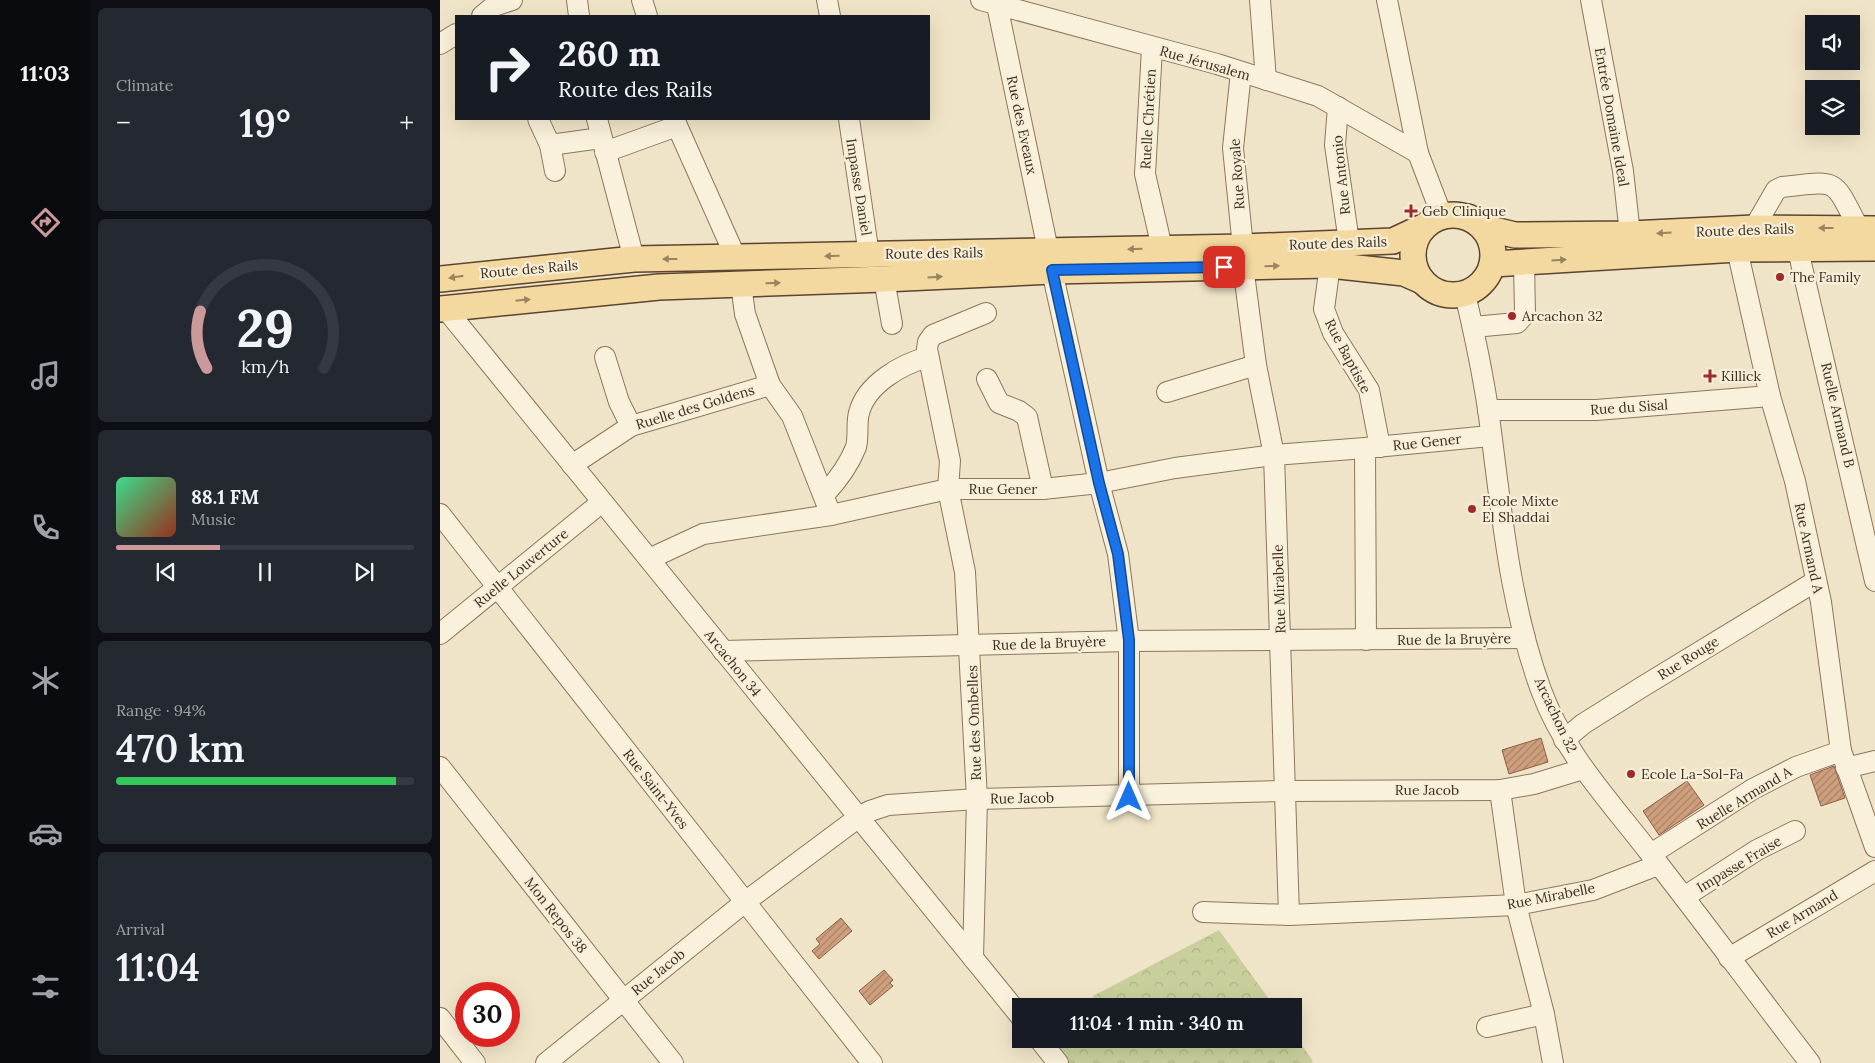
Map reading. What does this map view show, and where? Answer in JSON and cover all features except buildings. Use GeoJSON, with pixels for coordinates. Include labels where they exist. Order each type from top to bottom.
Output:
{"type":"FeatureCollection","features":[{"type":"Feature","properties":{"kind":"main road"},"geometry":{"type":"LineString","coordinates":[[1455,214],[1468,217],[1478,223],[1488,236],[1493,252],[1493,264],[1482,282],[1465,294],[1453,296],[1441,294],[1431,289],[1422,281],[1416,271],[1413,259],[1417,236],[1433,221],[1455,214]]}},
{"type":"Feature","properties":{"kind":"main road","name":"Route des Rails"},"geometry":{"type":"LineString","coordinates":[[1468,217],[1494,230],[1515,235],[1630,234],[1754,228],[1867,229]]}},
{"type":"Feature","properties":{"kind":"main road","name":"Route des Rails"},"geometry":{"type":"LineString","coordinates":[[440,279],[634,259],[870,255],[1050,260],[1243,256],[1349,242],[1392,241],[1433,221]]}},
{"type":"Feature","properties":{"kind":"main road","name":"Route des Rails"},"geometry":{"type":"LineString","coordinates":[[442,308],[659,286],[884,279],[1162,248],[1404,273],[1422,281]]}},
{"type":"Feature","properties":{"kind":"main road","name":"Route des Rails"},"geometry":{"type":"LineString","coordinates":[[1493,264],[1738,249],[1875,248]]}},
{"type":"Feature","properties":{"kind":"street"},"geometry":{"type":"LineString","coordinates":[[483,15],[494,6],[512,0]]}},
{"type":"Feature","properties":{"kind":"street"},"geometry":{"type":"LineString","coordinates":[[577,0],[579,15]]}},
{"type":"Feature","properties":{"kind":"street"},"geometry":{"type":"LineString","coordinates":[[642,0],[646,15]]}},
{"type":"Feature","properties":{"kind":"street"},"geometry":{"type":"LineString","coordinates":[[827,0],[830,15]]}},
{"type":"Feature","properties":{"kind":"street"},"geometry":{"type":"LineString","coordinates":[[1260,0],[1266,80]]}},
{"type":"Feature","properties":{"kind":"street"},"geometry":{"type":"LineString","coordinates":[[1387,0],[1433,221]]}},
{"type":"Feature","properties":{"kind":"street","name":"Entrée Domaine Ideal"},"geometry":{"type":"LineString","coordinates":[[1591,0],[1623,170],[1630,234]]}},
{"type":"Feature","properties":{"kind":"street","name":"Rue Jérusalem"},"geometry":{"type":"LineString","coordinates":[[992,2],[1241,72],[1318,96],[1418,153]]}},
{"type":"Feature","properties":{"kind":"street","name":"Rue des Eveaux"},"geometry":{"type":"LineString","coordinates":[[992,2],[1099,483],[1118,554],[1129,640],[1129,797]]}},
{"type":"Feature","properties":{"kind":"street"},"geometry":{"type":"LineString","coordinates":[[440,44],[455,35]]}},
{"type":"Feature","properties":{"kind":"street","name":"Ruelle Chrétien"},"geometry":{"type":"LineString","coordinates":[[1152,48],[1145,174],[1162,248]]}},
{"type":"Feature","properties":{"kind":"street","name":"Rue Royale"},"geometry":{"type":"LineString","coordinates":[[1241,72],[1233,148],[1243,256]]}},
{"type":"Feature","properties":{"kind":"street","name":"Rue Antonio"},"geometry":{"type":"LineString","coordinates":[[1338,107],[1335,145],[1349,242]]}},
{"type":"Feature","properties":{"kind":"street"},"geometry":{"type":"LineString","coordinates":[[538,120],[550,145],[555,171]]}},
{"type":"Feature","properties":{"kind":"street","name":"Impasse Daniel"},"geometry":{"type":"LineString","coordinates":[[849,120],[870,255]]}},
{"type":"Feature","properties":{"kind":"street"},"geometry":{"type":"LineString","coordinates":[[550,145],[676,123],[736,258]]}},
{"type":"Feature","properties":{"kind":"street"},"geometry":{"type":"LineString","coordinates":[[601,136],[634,259]]}},
{"type":"Feature","properties":{"kind":"street"},"geometry":{"type":"LineString","coordinates":[[1754,228],[1776,190],[1782,187],[1825,182],[1837,188],[1867,229]]}},
{"type":"Feature","properties":{"kind":"street","name":"Rue Armand A"},"geometry":{"type":"LineString","coordinates":[[1738,249],[1770,396],[1794,482],[1816,581],[1844,760],[1875,847]]}},
{"type":"Feature","properties":{"kind":"street","name":"Ruelle Armand B"},"geometry":{"type":"LineString","coordinates":[[1798,250],[1875,581]]}},
{"type":"Feature","properties":{"kind":"street","name":"Rue Mirabelle"},"geometry":{"type":"LineString","coordinates":[[1243,256],[1256,365],[1274,455],[1289,914]]}},
{"type":"Feature","properties":{"kind":"street"},"geometry":{"type":"LineString","coordinates":[[1473,327],[1517,323],[1522,320],[1525,314],[1524,262]]}},
{"type":"Feature","properties":{"kind":"street","name":"Rue Baptiste"},"geometry":{"type":"LineString","coordinates":[[1330,265],[1324,309],[1334,333],[1368,390],[1372,448]]}},
{"type":"Feature","properties":{"kind":"street"},"geometry":{"type":"LineString","coordinates":[[884,279],[892,324]]}},
{"type":"Feature","properties":{"kind":"street"},"geometry":{"type":"LineString","coordinates":[[741,284],[745,314],[770,385],[792,416],[831,515]]}},
{"type":"Feature","properties":{"kind":"street","name":"Arcachon 32"},"geometry":{"type":"LineString","coordinates":[[1465,294],[1488,410],[1504,534],[1525,638],[1541,691],[1564,740],[1583,769],[1655,859],[1810,1063]]}},
{"type":"Feature","properties":{"kind":"street","name":"Arcachon 34"},"geometry":{"type":"LineString","coordinates":[[442,308],[572,464],[1012,1007]]}},
{"type":"Feature","properties":{"kind":"street"},"geometry":{"type":"LineString","coordinates":[[824,495],[847,464],[856,446],[859,413],[871,391],[902,367],[928,357],[928,342],[933,335],[986,313]]}},
{"type":"Feature","properties":{"kind":"street"},"geometry":{"type":"LineString","coordinates":[[605,357],[619,402],[631,426]]}},
{"type":"Feature","properties":{"kind":"street","name":"Rue des Ombelles"},"geometry":{"type":"LineString","coordinates":[[928,357],[950,461],[948,489],[965,572],[977,799],[973,958]]}},
{"type":"Feature","properties":{"kind":"street"},"geometry":{"type":"LineString","coordinates":[[1167,392],[1256,365]]}},
{"type":"Feature","properties":{"kind":"street"},"geometry":{"type":"LineString","coordinates":[[987,379],[999,403],[1019,411],[1027,417],[1043,489]]}},
{"type":"Feature","properties":{"kind":"street","name":"Ruelle des Goldens"},"geometry":{"type":"LineString","coordinates":[[572,464],[631,426],[770,385]]}},
{"type":"Feature","properties":{"kind":"street","name":"Rue du Sisal"},"geometry":{"type":"LineString","coordinates":[[1488,410],[1596,410],[1770,396]]}},
{"type":"Feature","properties":{"kind":"street","name":"Rue Gener"},"geometry":{"type":"LineString","coordinates":[[649,559],[703,534],[831,515],[948,489],[1043,489],[1099,483],[1175,468],[1274,455],[1372,448],[1490,436]]}},
{"type":"Feature","properties":{"kind":"street"},"geometry":{"type":"LineString","coordinates":[[1366,640],[1372,448]]}},
{"type":"Feature","properties":{"kind":"street","name":"Ruelle Louverture"},"geometry":{"type":"LineString","coordinates":[[440,634],[602,502]]}},
{"type":"Feature","properties":{"kind":"street","name":"Rue Saint-Yves"},"geometry":{"type":"LineString","coordinates":[[440,514],[872,1063]]}},
{"type":"Feature","properties":{"kind":"street","name":"Rue Rouge"},"geometry":{"type":"LineString","coordinates":[[1564,740],[1583,724],[1642,686],[1816,581]]}},
{"type":"Feature","properties":{"kind":"street","name":"Rue de la Bruyère"},"geometry":{"type":"LineString","coordinates":[[723,651],[1129,640],[1525,638]]}},
{"type":"Feature","properties":{"kind":"street"},"geometry":{"type":"LineString","coordinates":[[1844,760],[1875,761]]}},
{"type":"Feature","properties":{"kind":"street","name":"Ruelle Armand A"},"geometry":{"type":"LineString","coordinates":[[1655,859],[1753,789],[1796,767],[1844,760]]}},
{"type":"Feature","properties":{"kind":"street","name":"Mon Repos 38"},"geometry":{"type":"LineString","coordinates":[[440,767],[673,1063]]}},
{"type":"Feature","properties":{"kind":"street","name":"Rue Jacob"},"geometry":{"type":"LineString","coordinates":[[546,1063],[745,902],[859,817],[888,805],[977,799],[1129,797],[1284,791],[1500,790],[1534,784],[1583,769]]}},
{"type":"Feature","properties":{"kind":"street"},"geometry":{"type":"LineString","coordinates":[[1500,790],[1516,905],[1544,1014],[1553,1063]]}},
{"type":"Feature","properties":{"kind":"street","name":"Impasse Fraise"},"geometry":{"type":"LineString","coordinates":[[1684,897],[1757,850],[1794,831]]}},
{"type":"Feature","properties":{"kind":"street","name":"Rue Mirabelle"},"geometry":{"type":"LineString","coordinates":[[1203,912],[1289,914],[1516,905],[1593,890],[1655,859]]}},
{"type":"Feature","properties":{"kind":"street","name":"Rue Armand"},"geometry":{"type":"LineString","coordinates":[[1729,958],[1875,872]]}},
{"type":"Feature","properties":{"kind":"street"},"geometry":{"type":"LineString","coordinates":[[1487,1027],[1544,1014]]}},
{"type":"Feature","properties":{"kind":"street"},"geometry":{"type":"LineString","coordinates":[[440,1018],[475,1063]]}},
{"type":"Feature","properties":{"kind":"street"},"geometry":{"type":"LineString","coordinates":[[1046,1048],[1058,1063]]}},
{"type":"Feature","properties":{"kind":"green space"},"geometry":{"type":"Polygon","coordinates":[[[1219,930],[1268,998],[1094,998],[1093,996],[1219,930]]]}},
{"type":"Feature","properties":{"kind":"green space"},"geometry":{"type":"Polygon","coordinates":[[[1302,1045],[1313,1061],[1311,1063],[1068,1063],[1055,1048],[1302,1048],[1302,1045]]]}},
{"type":"Feature","properties":{"kind":"place","name":"Geb Clinique"},"geometry":{"type":"Point","coordinates":[1411,211]}},
{"type":"Feature","properties":{"kind":"place","name":"The Family"},"geometry":{"type":"Point","coordinates":[1780,277]}},
{"type":"Feature","properties":{"kind":"place","name":"Arcachon 32"},"geometry":{"type":"Point","coordinates":[1512,316]}},
{"type":"Feature","properties":{"kind":"place","name":"Killick"},"geometry":{"type":"Point","coordinates":[1710,376]}},
{"type":"Feature","properties":{"kind":"place","name":"Ecole Mixte El Shaddai"},"geometry":{"type":"Point","coordinates":[1472,509]}},
{"type":"Feature","properties":{"kind":"place","name":"Ecole La-Sol-Fa"},"geometry":{"type":"Point","coordinates":[1631,774]}},
{"type":"Feature","properties":{"kind":"route"},"geometry":{"type":"LineString","coordinates":[[1129,797],[1129,640],[1118,554],[1099,483],[1052,270],[1224,267]]}}]}
